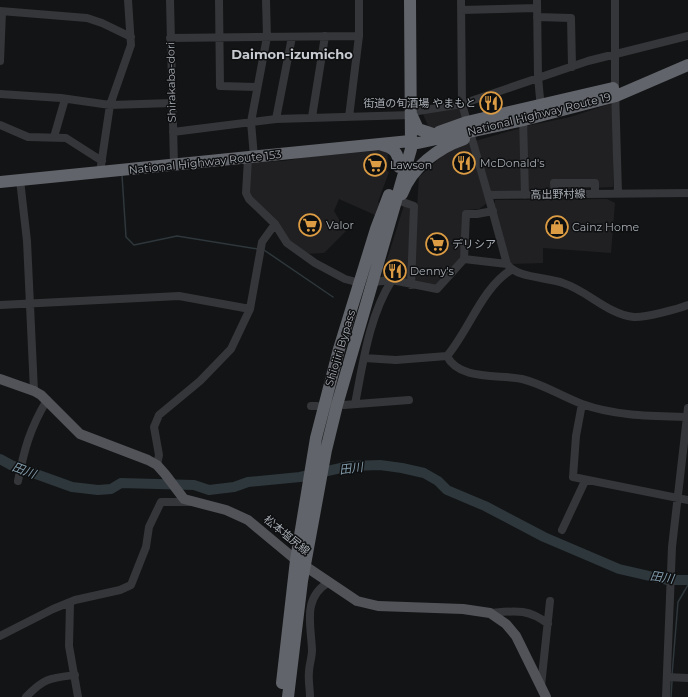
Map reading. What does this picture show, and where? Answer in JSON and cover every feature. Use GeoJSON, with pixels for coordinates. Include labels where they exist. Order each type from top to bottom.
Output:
{"type":"FeatureCollection","features":[{"type":"Feature","properties":{"kind":"highway"},"geometry":{"type":"LineString","coordinates":[[410,0],[413,112],[410,141]]}},
{"type":"Feature","properties":{"kind":"highway","name":"National Highway Route 19"},"geometry":{"type":"LineString","coordinates":[[410,141],[418,143],[615,92],[688,64]]}},
{"type":"Feature","properties":{"kind":"highway"},"geometry":{"type":"LineString","coordinates":[[413,112],[418,129],[433,134]]}},
{"type":"Feature","properties":{"kind":"highway"},"geometry":{"type":"LineString","coordinates":[[375,277],[400,201],[410,179],[432,155],[469,130]]}},
{"type":"Feature","properties":{"kind":"highway","name":"National Highway Route 19"},"geometry":{"type":"LineString","coordinates":[[410,141],[433,134],[469,130]]}},
{"type":"Feature","properties":{"kind":"highway","name":"National Highway Route 153"},"geometry":{"type":"LineString","coordinates":[[0,182],[101,167],[174,165],[410,141]]}},
{"type":"Feature","properties":{"kind":"highway","name":"Shiojiri Bypass"},"geometry":{"type":"LineString","coordinates":[[288,697],[306,491],[313,452],[331,377],[376,229],[410,141]]}},
{"type":"Feature","properties":{"kind":"highway","name":"Shiojiri Bypass"},"geometry":{"type":"LineString","coordinates":[[281,697],[300,562],[337,405],[411,149],[410,141]]}},
{"type":"Feature","properties":{"kind":"highway"},"geometry":{"type":"LineString","coordinates":[[379,144],[388,146],[398,153],[399,167]]}},
{"type":"Feature","properties":{"kind":"main road","name":"松本塩尻線"},"geometry":{"type":"LineString","coordinates":[[0,379],[34,391],[47,400],[80,434],[148,460],[157,465],[180,495],[190,502],[226,510],[241,516],[300,562],[357,601],[378,606],[463,609],[490,613],[506,624],[516,636],[546,697]]}},
{"type":"Feature","properties":{"kind":"street"},"geometry":{"type":"LineString","coordinates":[[101,167],[110,105],[131,45],[128,0]]}},
{"type":"Feature","properties":{"kind":"street","name":"Shirakaba-dori"},"geometry":{"type":"LineString","coordinates":[[170,0],[174,165]]}},
{"type":"Feature","properties":{"kind":"street"},"geometry":{"type":"LineString","coordinates":[[219,0],[220,86],[256,87]]}},
{"type":"Feature","properties":{"kind":"street"},"geometry":{"type":"LineString","coordinates":[[266,0],[267,37],[256,87],[251,122],[251,157],[246,193],[249,199],[275,224],[287,243],[300,254],[345,279],[360,283]]}},
{"type":"Feature","properties":{"kind":"street"},"geometry":{"type":"LineString","coordinates":[[348,117],[359,36],[359,0]]}},
{"type":"Feature","properties":{"kind":"street"},"geometry":{"type":"LineString","coordinates":[[461,0],[462,104],[509,267]]}},
{"type":"Feature","properties":{"kind":"street"},"geometry":{"type":"LineString","coordinates":[[615,0],[615,92],[618,193]]}},
{"type":"Feature","properties":{"kind":"street"},"geometry":{"type":"LineString","coordinates":[[461,10],[537,4],[538,77],[541,110]]}},
{"type":"Feature","properties":{"kind":"street"},"geometry":{"type":"LineString","coordinates":[[0,61],[1,12],[87,18],[131,36]]}},
{"type":"Feature","properties":{"kind":"street"},"geometry":{"type":"LineString","coordinates":[[538,17],[571,18],[572,67]]}},
{"type":"Feature","properties":{"kind":"street"},"geometry":{"type":"LineString","coordinates":[[276,119],[292,36]]}},
{"type":"Feature","properties":{"kind":"street"},"geometry":{"type":"LineString","coordinates":[[312,117],[324,36]]}},
{"type":"Feature","properties":{"kind":"street"},"geometry":{"type":"LineString","coordinates":[[170,38],[359,36]]}},
{"type":"Feature","properties":{"kind":"street"},"geometry":{"type":"LineString","coordinates":[[173,132],[276,119],[348,117],[413,112],[462,104],[538,77],[616,54],[688,36]]}},
{"type":"Feature","properties":{"kind":"street"},"geometry":{"type":"LineString","coordinates":[[0,94],[65,99],[110,105],[172,103]]}},
{"type":"Feature","properties":{"kind":"street"},"geometry":{"type":"LineString","coordinates":[[54,137],[65,99]]}},
{"type":"Feature","properties":{"kind":"street"},"geometry":{"type":"LineString","coordinates":[[523,115],[525,195]]}},
{"type":"Feature","properties":{"kind":"street"},"geometry":{"type":"LineString","coordinates":[[0,125],[28,137],[66,138],[101,167]]}},
{"type":"Feature","properties":{"kind":"street"},"geometry":{"type":"LineString","coordinates":[[20,180],[27,241],[34,391]]}},
{"type":"Feature","properties":{"kind":"street","name":"高出野村線"},"geometry":{"type":"LineString","coordinates":[[488,195],[688,193]]}},
{"type":"Feature","properties":{"kind":"street"},"geometry":{"type":"LineString","coordinates":[[400,201],[414,206],[411,285]]}},
{"type":"Feature","properties":{"kind":"street"},"geometry":{"type":"LineString","coordinates":[[375,277],[437,289],[464,259],[466,214],[477,214],[493,211]]}},
{"type":"Feature","properties":{"kind":"street"},"geometry":{"type":"LineString","coordinates":[[157,465],[159,455],[154,427],[159,415],[200,381],[225,356],[238,336],[250,309],[262,242],[275,224]]}},
{"type":"Feature","properties":{"kind":"street"},"geometry":{"type":"LineString","coordinates":[[464,259],[509,267],[518,274],[553,279],[567,284],[621,315],[636,317],[688,305]]}},
{"type":"Feature","properties":{"kind":"street"},"geometry":{"type":"LineString","coordinates":[[447,356],[473,320],[486,294],[509,267]]}},
{"type":"Feature","properties":{"kind":"street"},"geometry":{"type":"LineString","coordinates":[[355,404],[364,358],[382,296],[392,280]]}},
{"type":"Feature","properties":{"kind":"street"},"geometry":{"type":"LineString","coordinates":[[0,306],[179,296],[250,309]]}},
{"type":"Feature","properties":{"kind":"street"},"geometry":{"type":"LineString","coordinates":[[364,358],[396,360],[447,356]]}},
{"type":"Feature","properties":{"kind":"street"},"geometry":{"type":"LineString","coordinates":[[447,356],[454,366],[462,370],[482,376],[522,379],[539,384],[582,404],[615,413],[687,417]]}},
{"type":"Feature","properties":{"kind":"street"},"geometry":{"type":"LineString","coordinates":[[18,479],[23,454],[34,422],[47,400]]}},
{"type":"Feature","properties":{"kind":"street"},"geometry":{"type":"LineString","coordinates":[[344,405],[409,400]]}},
{"type":"Feature","properties":{"kind":"street"},"geometry":{"type":"LineString","coordinates":[[582,404],[576,436],[574,477],[688,500]]}},
{"type":"Feature","properties":{"kind":"street"},"geometry":{"type":"LineString","coordinates":[[666,697],[670,677],[671,565],[688,408]]}},
{"type":"Feature","properties":{"kind":"street"},"geometry":{"type":"LineString","coordinates":[[562,530],[585,480]]}},
{"type":"Feature","properties":{"kind":"street"},"geometry":{"type":"LineString","coordinates":[[0,636],[53,609],[75,600],[120,590],[131,585],[146,547],[149,527],[161,502],[190,502]]}},
{"type":"Feature","properties":{"kind":"street"},"geometry":{"type":"LineString","coordinates":[[310,697],[309,672],[312,650],[309,617],[313,597],[319,588],[329,582]]}},
{"type":"Feature","properties":{"kind":"street"},"geometry":{"type":"LineString","coordinates":[[541,686],[550,601]]}},
{"type":"Feature","properties":{"kind":"street"},"geometry":{"type":"LineString","coordinates":[[70,603],[69,646],[78,697]]}},
{"type":"Feature","properties":{"kind":"street"},"geometry":{"type":"LineString","coordinates":[[490,613],[518,610],[536,615],[548,624]]}},
{"type":"Feature","properties":{"kind":"street"},"geometry":{"type":"LineString","coordinates":[[26,697],[38,685],[53,677],[75,675]]}},
{"type":"Feature","properties":{"kind":"street"},"geometry":{"type":"LineString","coordinates":[[670,677],[688,678]]}},
{"type":"Feature","properties":{"kind":"shaded area"},"geometry":{"type":"Polygon","coordinates":[[[610,104],[613,106],[613,187],[572,189],[571,192],[530,192],[528,190],[527,126],[570,117],[610,104]]]}},
{"type":"Feature","properties":{"kind":"shaded area"},"geometry":{"type":"Polygon","coordinates":[[[460,107],[463,117],[431,129],[429,128],[422,112],[460,107]]]}},
{"type":"Feature","properties":{"kind":"shaded area"},"geometry":{"type":"Polygon","coordinates":[[[521,128],[523,192],[490,192],[475,141],[521,128]]]}},
{"type":"Feature","properties":{"kind":"shaded area"},"geometry":{"type":"Polygon","coordinates":[[[470,141],[487,203],[479,209],[466,210],[460,260],[438,285],[434,286],[412,280],[419,177],[442,156],[470,141]]]}},
{"type":"Feature","properties":{"kind":"shaded area"},"geometry":{"type":"Polygon","coordinates":[[[385,150],[388,153],[387,171],[389,172],[375,215],[339,199],[334,211],[346,231],[324,253],[304,254],[297,251],[252,199],[248,187],[250,162],[284,161],[306,157],[385,150]]]}},
{"type":"Feature","properties":{"kind":"shaded area","name":"Cainz Home"},"geometry":{"type":"Polygon","coordinates":[[[607,199],[615,203],[611,253],[543,248],[543,263],[511,264],[493,203],[495,203],[495,200],[607,199]]]}},
{"type":"Feature","properties":{"kind":"shaded area"},"geometry":{"type":"Polygon","coordinates":[[[404,205],[411,210],[409,282],[381,279],[404,205]]]}},
{"type":"Feature","properties":{"kind":"waterway"},"geometry":{"type":"LineString","coordinates":[[122,175],[126,237],[134,245],[177,236],[258,249]]}},
{"type":"Feature","properties":{"kind":"waterway"},"geometry":{"type":"LineString","coordinates":[[264,250],[333,297]]}},
{"type":"Feature","properties":{"kind":"waterway","name":"田川"},"geometry":{"type":"LineString","coordinates":[[0,459],[11,465],[72,487],[98,490],[111,489],[121,483],[194,485],[209,490],[234,487],[248,482],[300,477],[350,466],[380,465],[402,468],[424,473],[438,481],[447,490],[485,506],[544,537],[619,569],[667,580],[688,580]]}},
{"type":"Feature","properties":{"kind":"waterway"},"geometry":{"type":"LineString","coordinates":[[672,675],[678,602],[688,585]]}},
{"type":"Feature","properties":{"kind":"waterway"},"geometry":{"type":"LineString","coordinates":[[671,697],[672,681]]}},
{"type":"Feature","properties":{"kind":"place","name":"街道の旬酒場 やまもと"},"geometry":{"type":"Point","coordinates":[491,103]}},
{"type":"Feature","properties":{"kind":"place","name":"McDonald's"},"geometry":{"type":"Point","coordinates":[464,163]}},
{"type":"Feature","properties":{"kind":"place","name":"Lawson"},"geometry":{"type":"Point","coordinates":[375,165]}},
{"type":"Feature","properties":{"kind":"place","name":"Valor"},"geometry":{"type":"Point","coordinates":[310,225]}},
{"type":"Feature","properties":{"kind":"place","name":"Cainz Home"},"geometry":{"type":"Point","coordinates":[557,227]}},
{"type":"Feature","properties":{"kind":"place","name":"デリシア"},"geometry":{"type":"Point","coordinates":[437,244]}},
{"type":"Feature","properties":{"kind":"place","name":"Denny's"},"geometry":{"type":"Point","coordinates":[395,271]}},
{"type":"Feature","properties":{"kind":"district","name":"Daimon-izumicho"},"geometry":{"type":"Point","coordinates":[292,54]}}]}
